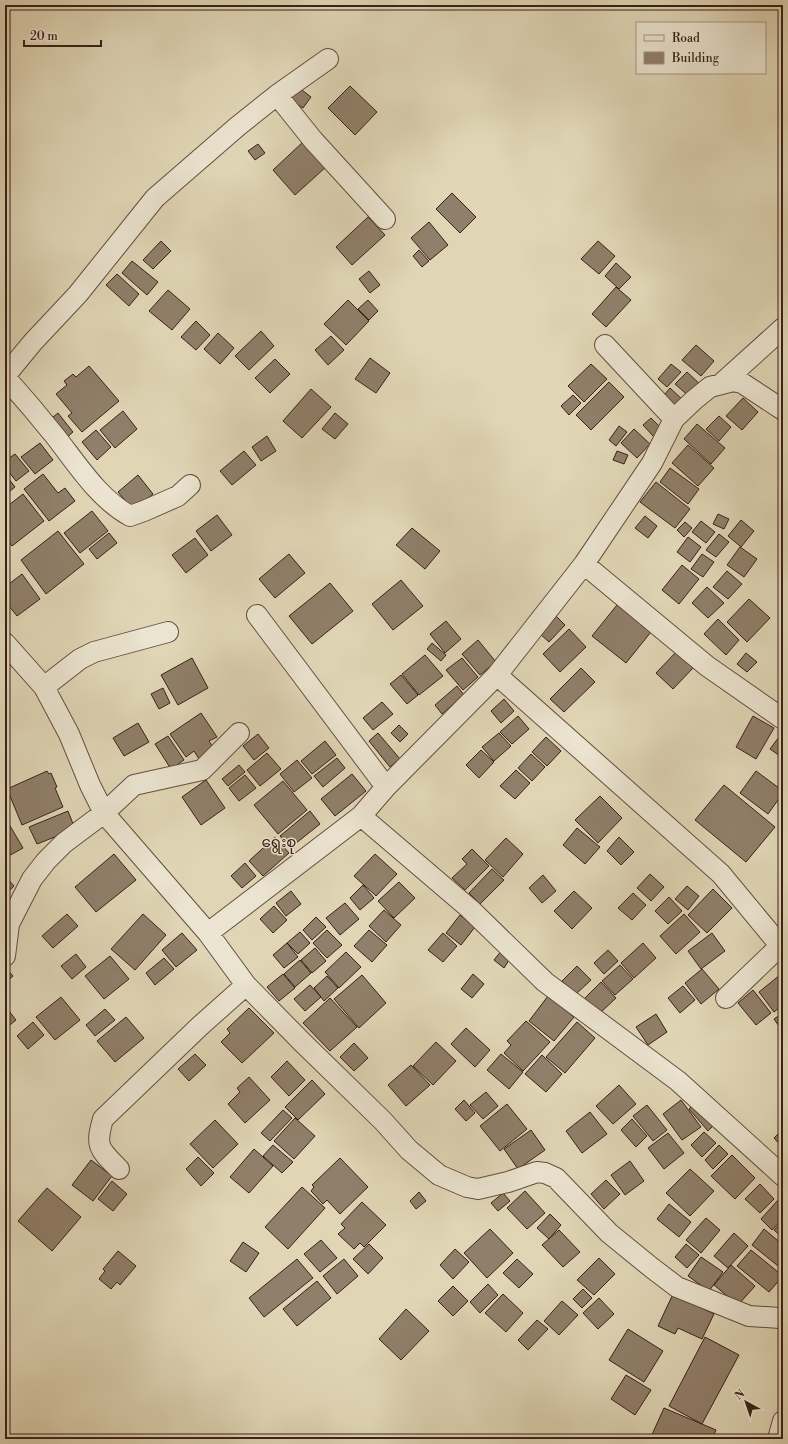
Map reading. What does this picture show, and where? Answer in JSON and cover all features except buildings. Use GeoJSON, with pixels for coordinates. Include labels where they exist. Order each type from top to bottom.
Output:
{"type":"FeatureCollection","features":[{"type":"Feature","properties":{"kind":"street"},"geometry":{"type":"LineString","coordinates":[[190,485],[178,496],[130,516],[118,509],[92,484],[34,410],[5,377],[33,342],[78,294],[155,198],[238,126],[277,95],[328,59]]}},
{"type":"Feature","properties":{"kind":"street"},"geometry":{"type":"LineString","coordinates":[[277,95],[313,140],[385,219]]}},
{"type":"Feature","properties":{"kind":"street"},"geometry":{"type":"LineString","coordinates":[[720,384],[783,328]]}},
{"type":"Feature","properties":{"kind":"street"},"geometry":{"type":"LineString","coordinates":[[605,346],[674,419]]}},
{"type":"Feature","properties":{"kind":"street"},"geometry":{"type":"LineString","coordinates":[[208,933],[361,816],[386,787],[497,675],[584,564],[652,463],[674,419],[702,393],[710,387],[733,381],[742,383],[783,410]]}},
{"type":"Feature","properties":{"kind":"street"},"geometry":{"type":"LineString","coordinates":[[584,564],[707,666],[762,706],[783,719]]}},
{"type":"Feature","properties":{"kind":"street"},"geometry":{"type":"LineString","coordinates":[[257,615],[386,787]]}},
{"type":"Feature","properties":{"kind":"street"},"geometry":{"type":"LineString","coordinates":[[44,687],[80,659],[94,652],[168,632]]}},
{"type":"Feature","properties":{"kind":"street"},"geometry":{"type":"LineString","coordinates":[[5,642],[44,687],[69,734],[90,785],[104,813],[208,933],[246,985],[409,1150],[440,1175],[467,1187],[478,1190],[537,1172],[545,1173],[556,1178],[609,1233],[677,1287],[749,1316],[783,1317]]}},
{"type":"Feature","properties":{"kind":"street"},"geometry":{"type":"LineString","coordinates":[[497,675],[721,874],[781,948],[726,998]]}},
{"type":"Feature","properties":{"kind":"street"},"geometry":{"type":"LineString","coordinates":[[5,956],[9,924],[32,879],[46,861],[64,843],[104,813],[134,785],[202,770],[239,733]]}},
{"type":"Feature","properties":{"kind":"street"},"geometry":{"type":"LineString","coordinates":[[361,816],[470,909],[546,982],[678,1081],[783,1176]]}},
{"type":"Feature","properties":{"kind":"street"},"geometry":{"type":"LineString","coordinates":[[119,1169],[102,1151],[98,1136],[104,1119],[200,1026],[246,985]]}},
{"type":"Feature","properties":{"kind":"street"},"geometry":{"type":"LineString","coordinates":[[778,1439],[783,1421]]}},
{"type":"Feature","properties":{"kind":"district","name":"ရွေးစု"},"geometry":{"type":"Point","coordinates":[279,842]}}]}
